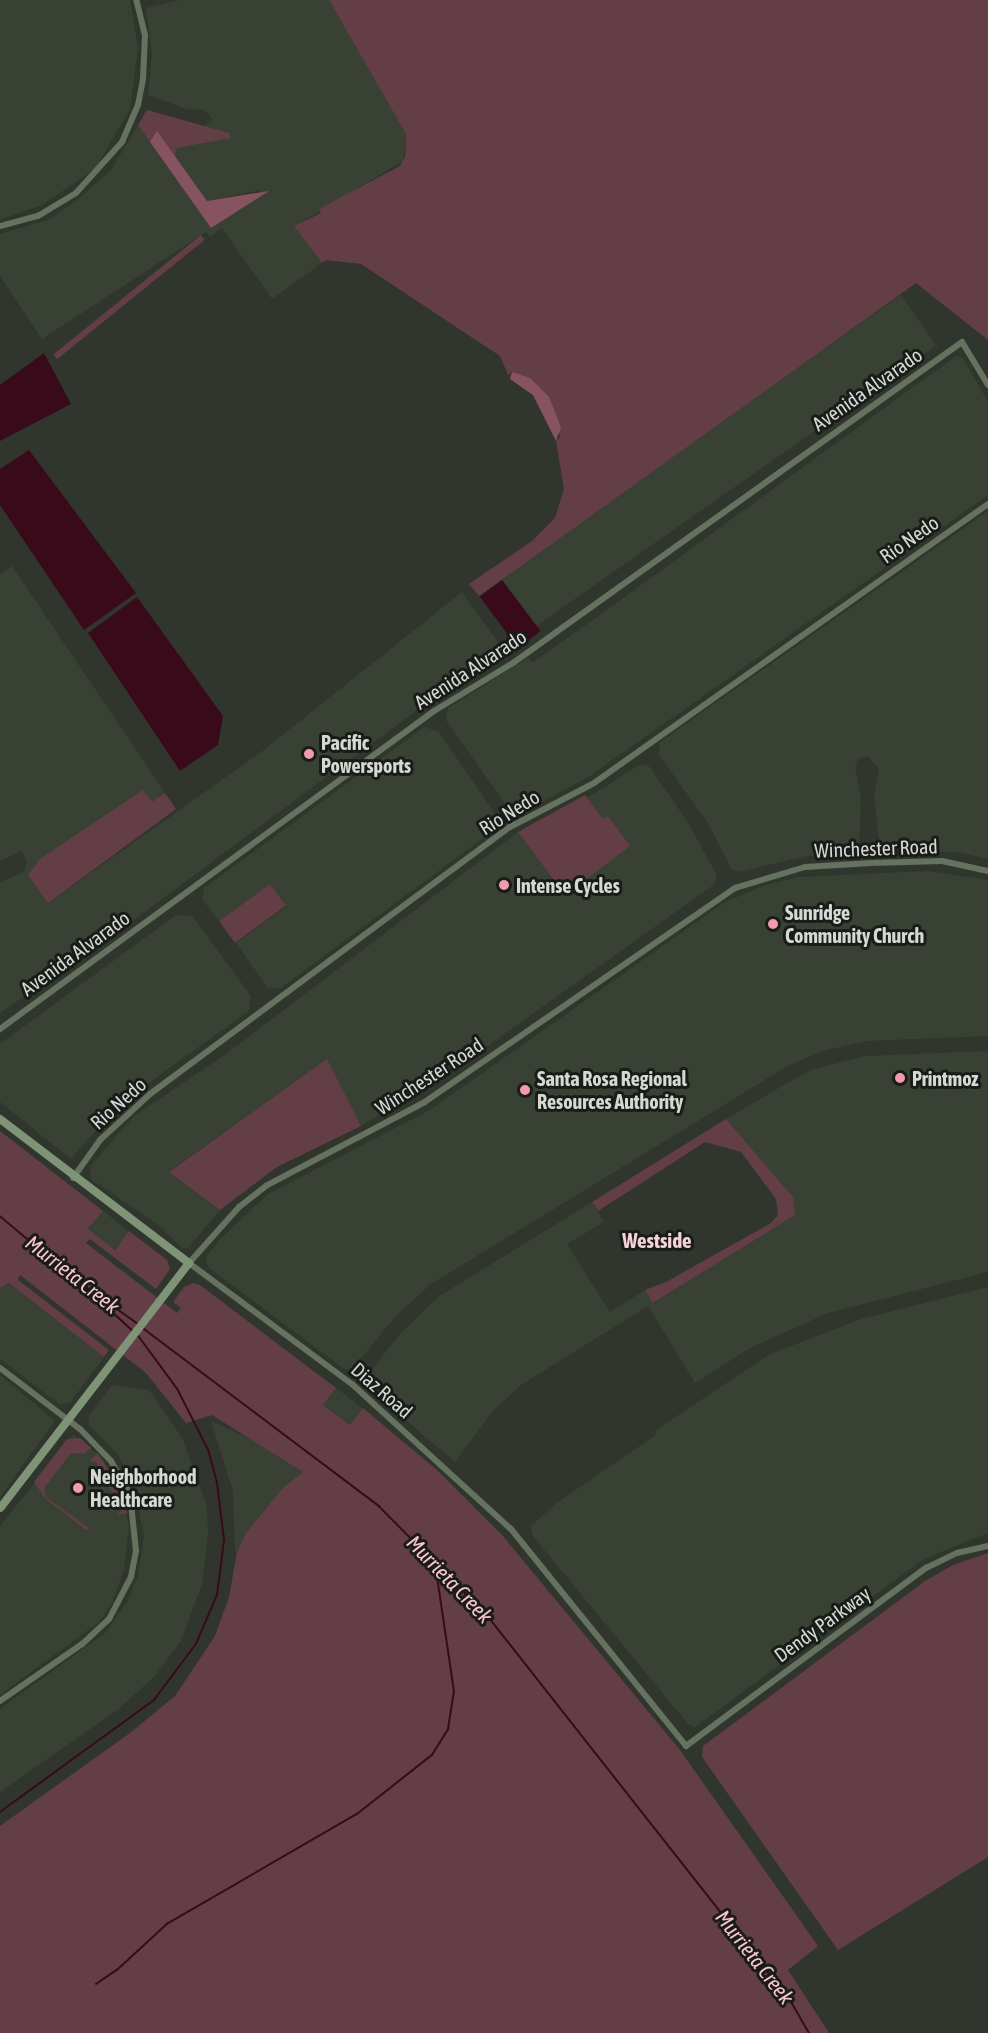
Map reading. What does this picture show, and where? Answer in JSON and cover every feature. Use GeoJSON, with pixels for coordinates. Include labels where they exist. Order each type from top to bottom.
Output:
{"type":"FeatureCollection","features":[{"type":"Feature","properties":{"kind":"main road","name":"Diaz Road"},"geometry":{"type":"LineString","coordinates":[[0,1119],[73,1178],[189,1263]]}},
{"type":"Feature","properties":{"kind":"main road","name":"Winchester Road"},"geometry":{"type":"LineString","coordinates":[[0,1508],[189,1263]]}},
{"type":"Feature","properties":{"kind":"street"},"geometry":{"type":"LineString","coordinates":[[0,226],[38,216],[76,194],[122,142],[138,105],[144,68],[144,35],[136,0]]}},
{"type":"Feature","properties":{"kind":"street","name":"Avenida Alvarado"},"geometry":{"type":"LineString","coordinates":[[0,1029],[434,711],[513,663],[962,342],[988,385]]}},
{"type":"Feature","properties":{"kind":"street","name":"Rio Nedo"},"geometry":{"type":"LineString","coordinates":[[73,1178],[100,1140],[141,1101],[510,827],[594,783],[988,504]]}},
{"type":"Feature","properties":{"kind":"street","name":"Winchester Road"},"geometry":{"type":"LineString","coordinates":[[189,1263],[238,1207],[266,1186],[425,1102],[735,888],[805,867],[871,862],[942,861],[988,871]]}},
{"type":"Feature","properties":{"kind":"street","name":"Diaz Road"},"geometry":{"type":"LineString","coordinates":[[189,1263],[352,1384],[511,1529],[686,1746]]}},
{"type":"Feature","properties":{"kind":"street"},"geometry":{"type":"LineString","coordinates":[[0,1368],[68,1419],[102,1449],[128,1487],[135,1522],[131,1577],[109,1618],[96,1632],[0,1701]]}},
{"type":"Feature","properties":{"kind":"street","name":"Dendy Parkway"},"geometry":{"type":"LineString","coordinates":[[686,1746],[926,1568],[957,1553],[988,1546]]}},
{"type":"Feature","properties":{"kind":"shaded area"},"geometry":{"type":"Polygon","coordinates":[[[0,0],[130,0],[138,48],[130,109],[96,168],[44,204],[0,220],[0,0]]]}},
{"type":"Feature","properties":{"kind":"shaded area"},"geometry":{"type":"Polygon","coordinates":[[[180,0],[329,0],[406,134],[403,161],[295,226],[322,263],[272,299],[222,228],[210,237],[206,232],[42,339],[0,276],[0,234],[48,220],[76,201],[111,170],[138,125],[211,228],[261,190],[207,201],[144,114],[147,110],[201,128],[213,120],[204,110],[187,109],[148,95],[152,54],[146,8],[180,0]]]}},
{"type":"Feature","properties":{"kind":"shaded area"},"geometry":{"type":"Polygon","coordinates":[[[329,0],[988,0],[988,340],[916,283],[479,596],[469,584],[532,541],[555,518],[564,489],[556,441],[560,437],[549,397],[512,372],[508,375],[500,356],[361,264],[326,260],[322,263],[294,226],[321,213],[319,209],[400,166],[405,156],[406,134],[329,0]]]}},
{"type":"Feature","properties":{"kind":"shaded area"},"geometry":{"type":"Polygon","coordinates":[[[147,110],[229,133],[231,138],[176,148],[175,156],[157,132],[150,142],[138,125],[147,110]]]}},
{"type":"Feature","properties":{"kind":"shaded area"},"geometry":{"type":"Polygon","coordinates":[[[157,131],[207,201],[269,191],[211,228],[150,142],[157,131]]]}},
{"type":"Feature","properties":{"kind":"shaded area"},"geometry":{"type":"Polygon","coordinates":[[[201,235],[205,240],[57,359],[53,355],[201,235]]]}},
{"type":"Feature","properties":{"kind":"shaded area"},"geometry":{"type":"Polygon","coordinates":[[[901,295],[937,346],[535,627],[500,576],[901,295]]]}},
{"type":"Feature","properties":{"kind":"shaded area"},"geometry":{"type":"Polygon","coordinates":[[[44,353],[71,404],[0,441],[0,385],[44,353]]]}},
{"type":"Feature","properties":{"kind":"shaded area"},"geometry":{"type":"Polygon","coordinates":[[[956,356],[963,358],[988,402],[988,495],[590,776],[520,814],[510,811],[446,720],[448,708],[528,658],[532,663],[956,356]]]}},
{"type":"Feature","properties":{"kind":"shaded area"},"geometry":{"type":"Polygon","coordinates":[[[512,372],[530,378],[549,397],[561,427],[556,441],[533,395],[510,379],[512,372]]]}},
{"type":"Feature","properties":{"kind":"shaded area"},"geometry":{"type":"Polygon","coordinates":[[[29,450],[136,593],[84,630],[0,505],[0,469],[29,450]]]}},
{"type":"Feature","properties":{"kind":"shaded area"},"geometry":{"type":"Polygon","coordinates":[[[988,511],[988,859],[956,852],[880,851],[874,795],[879,769],[868,756],[858,759],[855,767],[861,799],[859,851],[807,856],[739,872],[732,870],[708,823],[659,755],[660,742],[988,511]]]}},
{"type":"Feature","properties":{"kind":"shaded area"},"geometry":{"type":"Polygon","coordinates":[[[12,566],[165,793],[152,803],[144,791],[40,859],[35,868],[48,903],[260,753],[462,592],[507,655],[451,685],[101,944],[0,1013],[0,883],[25,871],[27,862],[22,851],[0,861],[0,574],[12,566]]]}},
{"type":"Feature","properties":{"kind":"shaded area"},"geometry":{"type":"Polygon","coordinates":[[[502,580],[541,631],[518,648],[480,597],[502,580]]]}},
{"type":"Feature","properties":{"kind":"shaded area"},"geometry":{"type":"Polygon","coordinates":[[[137,597],[223,716],[218,745],[180,771],[88,633],[137,597]]]}},
{"type":"Feature","properties":{"kind":"shaded area"},"geometry":{"type":"Polygon","coordinates":[[[424,727],[438,731],[496,815],[498,827],[281,988],[268,988],[236,943],[286,907],[270,884],[219,921],[202,899],[204,888],[424,727]]]}},
{"type":"Feature","properties":{"kind":"shaded area"},"geometry":{"type":"Polygon","coordinates":[[[639,765],[649,766],[687,821],[717,875],[715,884],[486,1047],[361,1126],[327,1060],[169,1171],[220,1210],[188,1248],[182,1248],[157,1224],[91,1179],[90,1168],[94,1162],[134,1116],[222,1057],[518,832],[565,895],[608,816],[603,819],[587,798],[639,765]]]}},
{"type":"Feature","properties":{"kind":"shaded area"},"geometry":{"type":"Polygon","coordinates":[[[143,790],[152,802],[165,793],[176,809],[48,903],[28,875],[40,859],[143,790]]]}},
{"type":"Feature","properties":{"kind":"shaded area"},"geometry":{"type":"Polygon","coordinates":[[[585,795],[603,819],[608,816],[630,846],[565,895],[518,832],[585,795]]]}},
{"type":"Feature","properties":{"kind":"shaded area"},"geometry":{"type":"Polygon","coordinates":[[[928,871],[988,880],[988,1036],[866,1041],[822,1051],[786,1067],[431,1284],[397,1315],[351,1370],[344,1369],[208,1267],[206,1257],[221,1238],[268,1194],[430,1110],[725,902],[766,885],[799,877],[928,871]]]}},
{"type":"Feature","properties":{"kind":"shaded area"},"geometry":{"type":"Polygon","coordinates":[[[270,884],[286,906],[235,943],[219,921],[270,884]]]}},
{"type":"Feature","properties":{"kind":"shaded area"},"geometry":{"type":"Polygon","coordinates":[[[176,915],[192,916],[251,996],[249,1011],[139,1090],[104,1121],[71,1159],[0,1102],[0,1044],[176,915]]]}},
{"type":"Feature","properties":{"kind":"shaded area"},"geometry":{"type":"Polygon","coordinates":[[[988,1051],[988,1272],[828,1313],[750,1348],[695,1383],[648,1306],[521,1385],[493,1411],[455,1462],[367,1387],[366,1378],[398,1336],[438,1297],[592,1202],[604,1222],[567,1244],[610,1312],[645,1290],[654,1303],[794,1215],[793,1197],[726,1119],[810,1070],[865,1056],[988,1051]]]}},
{"type":"Feature","properties":{"kind":"shaded area"},"geometry":{"type":"Polygon","coordinates":[[[327,1059],[361,1126],[277,1167],[220,1210],[169,1172],[327,1059]]]}},
{"type":"Feature","properties":{"kind":"shaded area"},"geometry":{"type":"Polygon","coordinates":[[[726,1119],[793,1197],[795,1215],[653,1303],[645,1290],[666,1282],[771,1223],[778,1215],[776,1199],[741,1152],[705,1142],[598,1211],[592,1202],[726,1119]]]}},
{"type":"Feature","properties":{"kind":"shaded area"},"geometry":{"type":"Polygon","coordinates":[[[0,1131],[103,1211],[88,1229],[115,1250],[129,1231],[167,1260],[170,1269],[156,1289],[90,1239],[86,1243],[177,1313],[181,1308],[173,1302],[184,1287],[193,1283],[200,1285],[336,1388],[323,1405],[350,1425],[363,1408],[438,1471],[502,1535],[680,1750],[818,1946],[788,1970],[829,2033],[0,2033],[0,1826],[130,1733],[175,1696],[215,1636],[229,1597],[237,1552],[246,1533],[282,1489],[303,1472],[212,1415],[186,1423],[146,1373],[20,1275],[18,1280],[109,1350],[104,1357],[9,1283],[0,1288],[0,1131]]]}},
{"type":"Feature","properties":{"kind":"shaded area"},"geometry":{"type":"Polygon","coordinates":[[[103,1211],[129,1231],[114,1250],[88,1230],[103,1211]]]}},
{"type":"Feature","properties":{"kind":"shaded area"},"geometry":{"type":"Polygon","coordinates":[[[9,1283],[104,1357],[70,1403],[59,1404],[0,1359],[0,1288],[9,1283]]]}},
{"type":"Feature","properties":{"kind":"shaded area"},"geometry":{"type":"Polygon","coordinates":[[[988,1287],[988,1533],[924,1559],[695,1727],[688,1724],[533,1536],[531,1526],[558,1502],[656,1435],[656,1430],[770,1354],[861,1319],[988,1287]]]}},
{"type":"Feature","properties":{"kind":"shaded area"},"geometry":{"type":"Polygon","coordinates":[[[0,1375],[55,1421],[0,1497],[0,1375]]]}},
{"type":"Feature","properties":{"kind":"shaded area"},"geometry":{"type":"Polygon","coordinates":[[[112,1385],[149,1390],[183,1439],[207,1507],[208,1535],[202,1584],[181,1641],[154,1677],[116,1711],[0,1792],[0,1709],[105,1633],[127,1602],[138,1576],[144,1536],[134,1486],[119,1456],[89,1425],[89,1415],[112,1385]]]}},
{"type":"Feature","properties":{"kind":"shaded area"},"geometry":{"type":"Polygon","coordinates":[[[336,1388],[363,1408],[351,1425],[323,1405],[336,1388]]]}},
{"type":"Feature","properties":{"kind":"shaded area"},"geometry":{"type":"Polygon","coordinates":[[[211,1421],[275,1450],[304,1472],[263,1511],[235,1553],[233,1491],[211,1421]]]}},
{"type":"Feature","properties":{"kind":"shaded area"},"geometry":{"type":"Polygon","coordinates":[[[73,1435],[101,1457],[121,1491],[129,1526],[124,1570],[112,1603],[99,1622],[0,1695],[0,1526],[73,1435]]]}},
{"type":"Feature","properties":{"kind":"shaded area"},"geometry":{"type":"Polygon","coordinates":[[[80,1438],[91,1448],[84,1454],[71,1453],[44,1488],[46,1497],[90,1529],[85,1529],[45,1498],[34,1482],[67,1439],[80,1438]]]}},
{"type":"Feature","properties":{"kind":"shaded area"},"geometry":{"type":"Polygon","coordinates":[[[97,1453],[116,1480],[127,1513],[117,1515],[121,1511],[115,1491],[112,1493],[96,1462],[90,1461],[97,1453]]]}},
{"type":"Feature","properties":{"kind":"shaded area"},"geometry":{"type":"Polygon","coordinates":[[[988,1553],[988,1857],[838,1950],[702,1757],[703,1746],[925,1581],[953,1565],[988,1553]]]}},
{"type":"Feature","properties":{"kind":"waterway","name":"Murrieta Creek"},"geometry":{"type":"LineString","coordinates":[[0,1216],[75,1279],[137,1323]]}},
{"type":"Feature","properties":{"kind":"waterway","name":"Murrieta Creek"},"geometry":{"type":"LineString","coordinates":[[83,1285],[133,1331]]}},
{"type":"Feature","properties":{"kind":"waterway","name":"Murrieta Creek"},"geometry":{"type":"LineString","coordinates":[[143,1328],[379,1506],[487,1615],[792,2003],[809,2033]]}},
{"type":"Feature","properties":{"kind":"waterway"},"geometry":{"type":"LineString","coordinates":[[0,1812],[154,1700],[196,1644],[217,1595],[224,1540],[217,1483],[208,1450],[177,1389],[138,1336]]}},
{"type":"Feature","properties":{"kind":"waterway"},"geometry":{"type":"LineString","coordinates":[[96,1984],[117,1970],[167,1924],[357,1814],[432,1755],[448,1729],[454,1692],[435,1563]]}},
{"type":"Feature","properties":{"kind":"place","name":"Pacific Powersports"},"geometry":{"type":"Point","coordinates":[309,754]}},
{"type":"Feature","properties":{"kind":"place","name":"Intense Cycles"},"geometry":{"type":"Point","coordinates":[504,885]}},
{"type":"Feature","properties":{"kind":"place","name":"Sunridge Community Church"},"geometry":{"type":"Point","coordinates":[773,924]}},
{"type":"Feature","properties":{"kind":"place","name":"Printmoz"},"geometry":{"type":"Point","coordinates":[900,1078]}},
{"type":"Feature","properties":{"kind":"place","name":"Santa Rosa Regional Resources Authority"},"geometry":{"type":"Point","coordinates":[525,1090]}},
{"type":"Feature","properties":{"kind":"place","name":"Neighborhood Healthcare"},"geometry":{"type":"Point","coordinates":[78,1488]}},
{"type":"Feature","properties":{"kind":"district","name":"Westside"},"geometry":{"type":"Point","coordinates":[657,1240]}}]}
